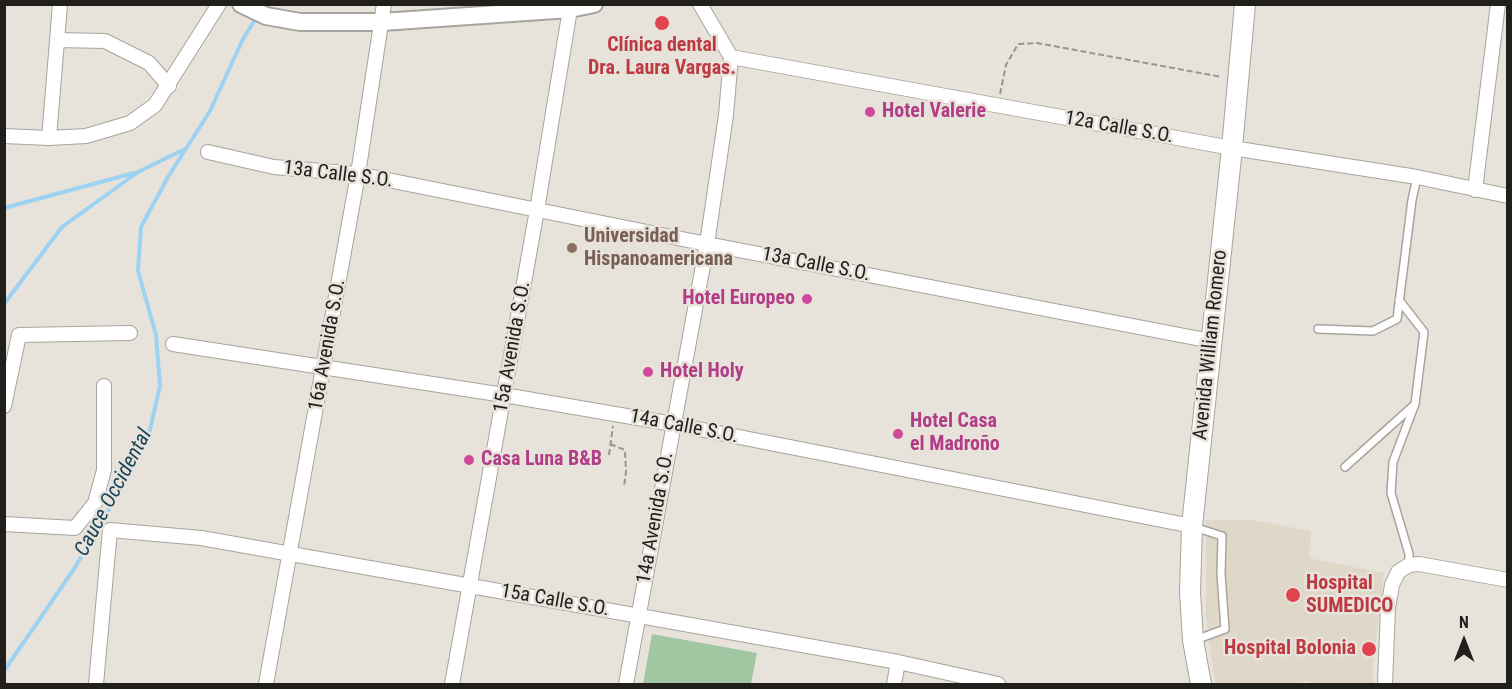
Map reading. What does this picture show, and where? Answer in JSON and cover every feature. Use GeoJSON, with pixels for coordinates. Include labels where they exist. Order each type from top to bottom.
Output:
{"type":"FeatureCollection","features":[{"type":"Feature","properties":{"kind":"main road","name":"Avenida William Romero"},"geometry":{"type":"LineString","coordinates":[[1201,684],[1193,640],[1190,592],[1192,526],[1245,4]]}},
{"type":"Feature","properties":{"kind":"street"},"geometry":{"type":"LineString","coordinates":[[49,138],[60,4]]}},
{"type":"Feature","properties":{"kind":"street"},"geometry":{"type":"LineString","coordinates":[[4,136],[49,138],[86,136],[130,123],[155,105],[219,4]]}},
{"type":"Feature","properties":{"kind":"street","name":"16a Avenida S.O."},"geometry":{"type":"LineString","coordinates":[[266,684],[358,174],[384,4]]}},
{"type":"Feature","properties":{"kind":"street"},"geometry":{"type":"LineString","coordinates":[[242,5],[266,16],[300,22],[382,22],[570,9],[594,4]]}},
{"type":"Feature","properties":{"kind":"street"},"geometry":{"type":"LineString","coordinates":[[700,4],[731,57]]}},
{"type":"Feature","properties":{"kind":"street"},"geometry":{"type":"LineString","coordinates":[[1475,190],[1498,4]]}},
{"type":"Feature","properties":{"kind":"street","name":"15a Avenida S.O."},"geometry":{"type":"LineString","coordinates":[[452,684],[537,210],[570,9]]}},
{"type":"Feature","properties":{"kind":"street"},"geometry":{"type":"LineString","coordinates":[[58,40],[105,41],[149,63],[169,86]]}},
{"type":"Feature","properties":{"kind":"street","name":"12a Calle S.O."},"geometry":{"type":"LineString","coordinates":[[731,57],[1232,148],[1417,177],[1508,196]]}},
{"type":"Feature","properties":{"kind":"street","name":"14a Avenida S.O."},"geometry":{"type":"LineString","coordinates":[[626,684],[707,244],[726,115],[731,57]]}},
{"type":"Feature","properties":{"kind":"street","name":"13a Calle S.O."},"geometry":{"type":"LineString","coordinates":[[208,152],[274,167],[358,174],[1211,342]]}},
{"type":"Feature","properties":{"kind":"street"},"geometry":{"type":"LineString","coordinates":[[4,406],[19,335],[130,333]]}},
{"type":"Feature","properties":{"kind":"street","name":"14a Calle S.O."},"geometry":{"type":"LineString","coordinates":[[173,345],[324,367],[673,424],[1192,526]]}},
{"type":"Feature","properties":{"kind":"street"},"geometry":{"type":"LineString","coordinates":[[4,524],[75,528],[95,503],[105,471],[105,386]]}},
{"type":"Feature","properties":{"kind":"street","name":"15a Calle S.O."},"geometry":{"type":"LineString","coordinates":[[96,684],[110,531],[201,538],[898,662],[998,684]]}},
{"type":"Feature","properties":{"kind":"street"},"geometry":{"type":"LineString","coordinates":[[1385,684],[1388,608],[1392,585],[1398,572],[1409,565],[1419,564],[1508,580]]}},
{"type":"Feature","properties":{"kind":"street"},"geometry":{"type":"LineString","coordinates":[[894,684],[898,662]]}},
{"type":"Feature","properties":{"kind":"lane"},"geometry":{"type":"LineString","coordinates":[[1318,329],[1373,331],[1396,319],[1417,177]]}},
{"type":"Feature","properties":{"kind":"lane"},"geometry":{"type":"LineString","coordinates":[[1399,300],[1424,332],[1415,404],[1393,462],[1391,493],[1409,554],[1409,565]]}},
{"type":"Feature","properties":{"kind":"lane"},"geometry":{"type":"LineString","coordinates":[[1345,468],[1415,404]]}},
{"type":"Feature","properties":{"kind":"lane"},"geometry":{"type":"LineString","coordinates":[[1192,526],[1222,537],[1221,574],[1225,629],[1193,640]]}},
{"type":"Feature","properties":{"kind":"path"},"geometry":{"type":"LineString","coordinates":[[998,106],[1006,65],[1018,44],[1037,43],[1238,79]]}},
{"type":"Feature","properties":{"kind":"path"},"geometry":{"type":"LineString","coordinates":[[609,456],[615,414]]}},
{"type":"Feature","properties":{"kind":"path"},"geometry":{"type":"LineString","coordinates":[[610,444],[625,450],[624,486]]}},
{"type":"Feature","properties":{"kind":"shaded area","name":"Hospital SUMEDICO"},"geometry":{"type":"Polygon","coordinates":[[[1206,520],[1251,520],[1311,531],[1309,558],[1384,573],[1372,675],[1375,684],[1311,684],[1308,681],[1288,684],[1215,684],[1206,616],[1206,520]]]}},
{"type":"Feature","properties":{"kind":"green space"},"geometry":{"type":"Polygon","coordinates":[[[652,634],[757,653],[751,684],[643,684],[652,634]]]}},
{"type":"Feature","properties":{"kind":"waterway","name":"Cauce Occidental"},"geometry":{"type":"LineString","coordinates":[[4,671],[74,569],[149,434],[160,386],[156,335],[138,271],[141,227],[168,177],[210,111],[243,39],[256,18]]}},
{"type":"Feature","properties":{"kind":"waterway"},"geometry":{"type":"LineString","coordinates":[[4,304],[62,227],[138,172],[185,149]]}},
{"type":"Feature","properties":{"kind":"waterway"},"geometry":{"type":"LineString","coordinates":[[4,208],[134,173]]}},
{"type":"Feature","properties":{"kind":"place","name":"Clínica dental Dra. Laura Vargas."},"geometry":{"type":"Point","coordinates":[662,23]}},
{"type":"Feature","properties":{"kind":"place","name":"Hotel Valerie"},"geometry":{"type":"Point","coordinates":[870,112]}},
{"type":"Feature","properties":{"kind":"place","name":"Universidad Hispanoamericana"},"geometry":{"type":"Point","coordinates":[572,248]}},
{"type":"Feature","properties":{"kind":"place","name":"Hotel Europeo"},"geometry":{"type":"Point","coordinates":[807,299]}},
{"type":"Feature","properties":{"kind":"place","name":"Hotel Holy"},"geometry":{"type":"Point","coordinates":[648,372]}},
{"type":"Feature","properties":{"kind":"place","name":"Hotel Casa el Madroño"},"geometry":{"type":"Point","coordinates":[898,434]}},
{"type":"Feature","properties":{"kind":"place","name":"Casa Luna B&B"},"geometry":{"type":"Point","coordinates":[469,460]}},
{"type":"Feature","properties":{"kind":"place","name":"Hospital SUMEDICO"},"geometry":{"type":"Point","coordinates":[1293,595]}},
{"type":"Feature","properties":{"kind":"place","name":"Hospital Bolonia"},"geometry":{"type":"Point","coordinates":[1369,649]}}]}
